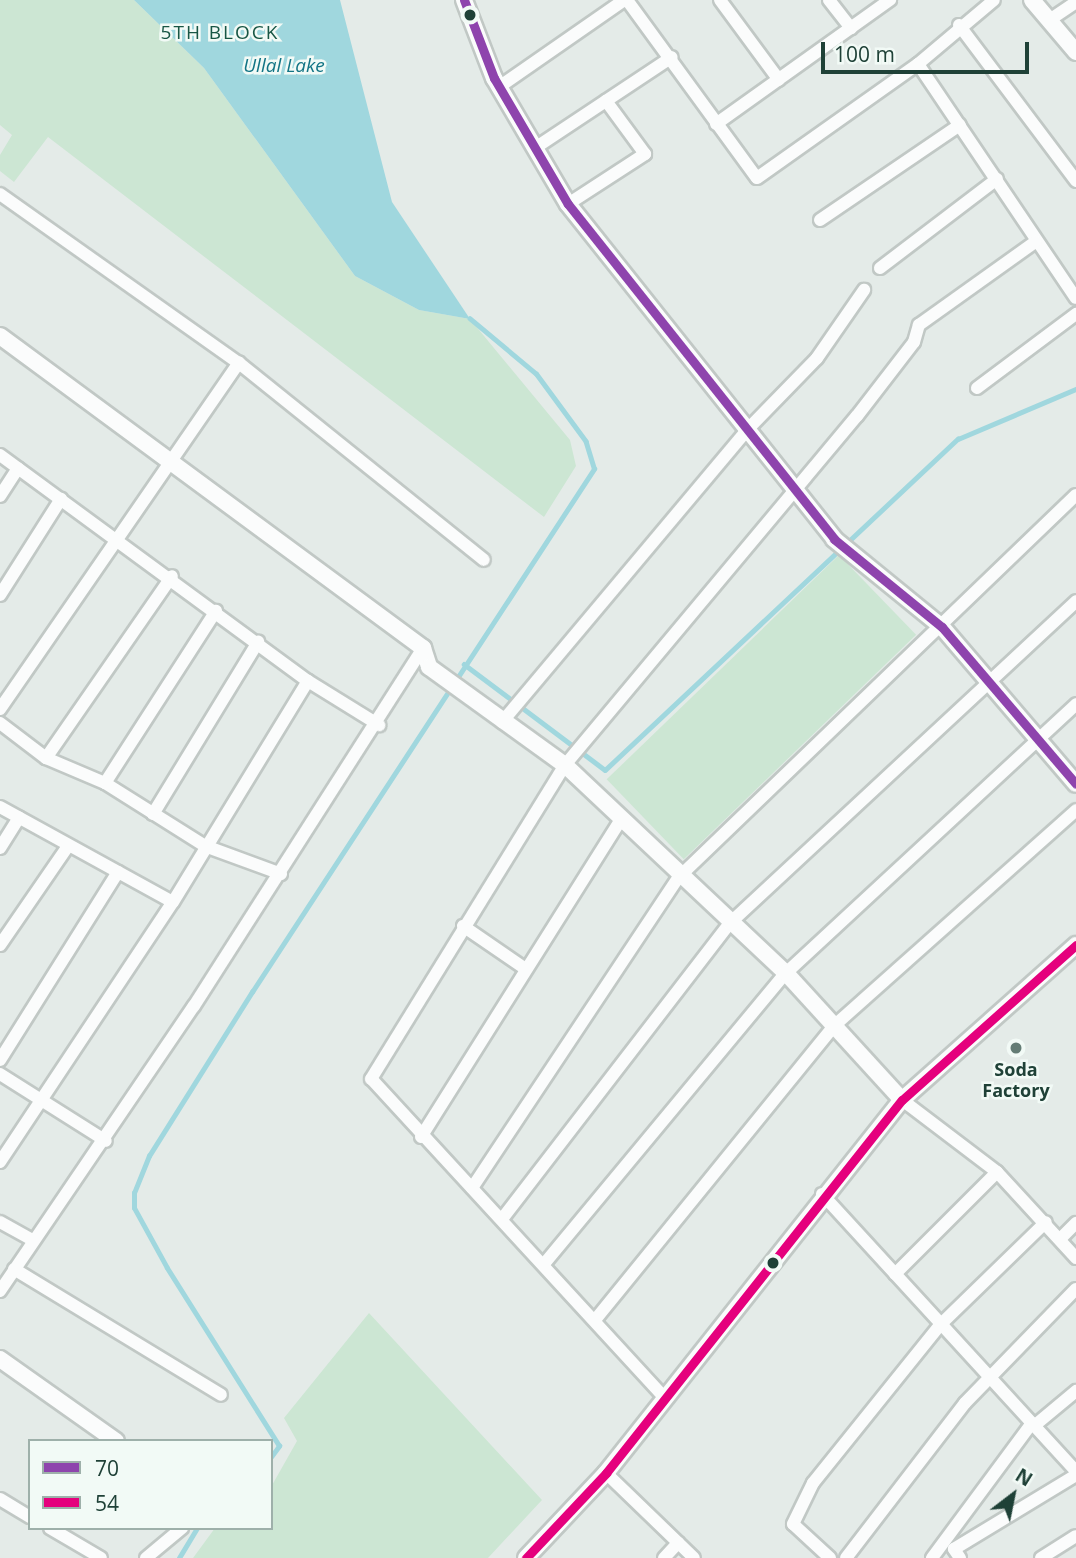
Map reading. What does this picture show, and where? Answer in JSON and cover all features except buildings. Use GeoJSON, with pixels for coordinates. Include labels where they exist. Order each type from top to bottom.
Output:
{"type":"FeatureCollection","features":[{"type":"Feature","properties":{"kind":"street"},"geometry":{"type":"LineString","coordinates":[[499,88],[625,0],[672,57],[716,124],[757,178],[918,64],[959,24],[994,0]]}},
{"type":"Feature","properties":{"kind":"street"},"geometry":{"type":"LineString","coordinates":[[720,0],[779,80]]}},
{"type":"Feature","properties":{"kind":"street"},"geometry":{"type":"LineString","coordinates":[[829,0],[851,28]]}},
{"type":"Feature","properties":{"kind":"street"},"geometry":{"type":"LineString","coordinates":[[716,124],[890,0]]}},
{"type":"Feature","properties":{"kind":"street"},"geometry":{"type":"LineString","coordinates":[[1032,0],[1076,52]]}},
{"type":"Feature","properties":{"kind":"street"},"geometry":{"type":"LineString","coordinates":[[469,2],[499,88],[568,204],[834,539],[942,627],[984,684],[1076,784]]}},
{"type":"Feature","properties":{"kind":"street"},"geometry":{"type":"LineString","coordinates":[[1048,21],[1076,2]]}},
{"type":"Feature","properties":{"kind":"street"},"geometry":{"type":"LineString","coordinates":[[959,24],[1076,181]]}},
{"type":"Feature","properties":{"kind":"street"},"geometry":{"type":"LineString","coordinates":[[535,148],[672,57]]}},
{"type":"Feature","properties":{"kind":"street"},"geometry":{"type":"LineString","coordinates":[[918,64],[997,179],[1035,242],[1076,298]]}},
{"type":"Feature","properties":{"kind":"street"},"geometry":{"type":"LineString","coordinates":[[568,204],[645,154],[606,101]]}},
{"type":"Feature","properties":{"kind":"street"},"geometry":{"type":"LineString","coordinates":[[820,220],[960,125]]}},
{"type":"Feature","properties":{"kind":"street"},"geometry":{"type":"LineString","coordinates":[[880,268],[997,179]]}},
{"type":"Feature","properties":{"kind":"street"},"geometry":{"type":"LineString","coordinates":[[0,194],[239,363],[484,560]]}},
{"type":"Feature","properties":{"kind":"street"},"geometry":{"type":"LineString","coordinates":[[663,1396],[502,1219],[421,1137],[371,1079],[463,926],[565,765],[904,356],[919,325],[1035,242]]}},
{"type":"Feature","properties":{"kind":"street"},"geometry":{"type":"LineString","coordinates":[[502,722],[747,430],[817,358],[864,290]]}},
{"type":"Feature","properties":{"kind":"street"},"geometry":{"type":"LineString","coordinates":[[977,388],[1076,314]]}},
{"type":"Feature","properties":{"kind":"street"},"geometry":{"type":"LineString","coordinates":[[0,337],[423,648],[429,667],[565,765],[622,818],[679,877],[786,973],[902,1100],[997,1172],[1046,1222],[1076,1258]]}},
{"type":"Feature","properties":{"kind":"street"},"geometry":{"type":"LineString","coordinates":[[0,709],[167,459],[239,363]]}},
{"type":"Feature","properties":{"kind":"street"},"geometry":{"type":"LineString","coordinates":[[0,455],[172,576],[308,681],[379,725]]}},
{"type":"Feature","properties":{"kind":"street"},"geometry":{"type":"LineString","coordinates":[[0,496],[18,468]]}},
{"type":"Feature","properties":{"kind":"street"},"geometry":{"type":"LineString","coordinates":[[472,1188],[679,877],[942,627],[1076,495]]}},
{"type":"Feature","properties":{"kind":"street"},"geometry":{"type":"LineString","coordinates":[[0,595],[61,499]]}},
{"type":"Feature","properties":{"kind":"street"},"geometry":{"type":"LineString","coordinates":[[46,758],[172,576]]}},
{"type":"Feature","properties":{"kind":"street"},"geometry":{"type":"LineString","coordinates":[[502,1219],[730,923],[1076,601]]}},
{"type":"Feature","properties":{"kind":"street"},"geometry":{"type":"LineString","coordinates":[[105,783],[216,611]]}},
{"type":"Feature","properties":{"kind":"street"},"geometry":{"type":"LineString","coordinates":[[153,814],[258,642]]}},
{"type":"Feature","properties":{"kind":"street"},"geometry":{"type":"LineString","coordinates":[[0,1291],[32,1240],[106,1141],[379,725],[423,648]]}},
{"type":"Feature","properties":{"kind":"street"},"geometry":{"type":"LineString","coordinates":[[0,1162],[173,902],[308,681]]}},
{"type":"Feature","properties":{"kind":"street"},"geometry":{"type":"LineString","coordinates":[[544,1264],[786,973],[1076,704]]}},
{"type":"Feature","properties":{"kind":"street"},"geometry":{"type":"LineString","coordinates":[[0,723],[46,758],[105,783],[205,846],[281,874]]}},
{"type":"Feature","properties":{"kind":"street"},"geometry":{"type":"LineString","coordinates":[[0,807],[173,902]]}},
{"type":"Feature","properties":{"kind":"street"},"geometry":{"type":"LineString","coordinates":[[595,1320],[835,1025],[1076,810]]}},
{"type":"Feature","properties":{"kind":"street"},"geometry":{"type":"LineString","coordinates":[[0,849],[19,818]]}},
{"type":"Feature","properties":{"kind":"street"},"geometry":{"type":"LineString","coordinates":[[421,1137],[524,968],[622,818]]}},
{"type":"Feature","properties":{"kind":"street"},"geometry":{"type":"LineString","coordinates":[[0,945],[68,846]]}},
{"type":"Feature","properties":{"kind":"street"},"geometry":{"type":"LineString","coordinates":[[0,1060],[118,872]]}},
{"type":"Feature","properties":{"kind":"street"},"geometry":{"type":"LineString","coordinates":[[463,926],[524,968]]}},
{"type":"Feature","properties":{"kind":"street"},"geometry":{"type":"LineString","coordinates":[[526,1558],[606,1473],[822,1194],[902,1100],[1076,945]]}},
{"type":"Feature","properties":{"kind":"street"},"geometry":{"type":"LineString","coordinates":[[0,1074],[106,1141]]}},
{"type":"Feature","properties":{"kind":"street"},"geometry":{"type":"LineString","coordinates":[[895,1274],[997,1172]]}},
{"type":"Feature","properties":{"kind":"street"},"geometry":{"type":"LineString","coordinates":[[822,1194],[1076,1473],[954,1549],[960,1558]]}},
{"type":"Feature","properties":{"kind":"street"},"geometry":{"type":"LineString","coordinates":[[0,1222],[32,1240]]}},
{"type":"Feature","properties":{"kind":"street"},"geometry":{"type":"LineString","coordinates":[[830,1558],[800,1535],[792,1516],[941,1324],[1046,1222]]}},
{"type":"Feature","properties":{"kind":"street"},"geometry":{"type":"LineString","coordinates":[[1060,1239],[1076,1223]]}},
{"type":"Feature","properties":{"kind":"street"},"geometry":{"type":"LineString","coordinates":[[14,1269],[221,1395]]}},
{"type":"Feature","properties":{"kind":"street"},"geometry":{"type":"LineString","coordinates":[[846,1558],[965,1403],[1076,1289]]}},
{"type":"Feature","properties":{"kind":"street"},"geometry":{"type":"LineString","coordinates":[[0,1359],[113,1439]]}},
{"type":"Feature","properties":{"kind":"street"},"geometry":{"type":"LineString","coordinates":[[932,1558],[1033,1424],[1076,1391]]}},
{"type":"Feature","properties":{"kind":"street"},"geometry":{"type":"LineString","coordinates":[[606,1473],[694,1558]]}},
{"type":"Feature","properties":{"kind":"street"},"geometry":{"type":"LineString","coordinates":[[0,1499],[28,1516]]}},
{"type":"Feature","properties":{"kind":"street"},"geometry":{"type":"LineString","coordinates":[[53,1530],[100,1558]]}},
{"type":"Feature","properties":{"kind":"street"},"geometry":{"type":"LineString","coordinates":[[146,1558],[180,1530]]}},
{"type":"Feature","properties":{"kind":"street"},"geometry":{"type":"LineString","coordinates":[[1041,1558],[1076,1536]]}},
{"type":"Feature","properties":{"kind":"street"},"geometry":{"type":"LineString","coordinates":[[664,1558],[678,1543]]}},
{"type":"Feature","properties":{"kind":"green space"},"geometry":{"type":"Polygon","coordinates":[[[0,0],[134,0],[204,68],[355,276],[419,310],[470,319],[570,440],[576,466],[544,517],[48,137],[14,182],[0,171],[0,155],[12,135],[0,125],[0,0]]]}},
{"type":"Feature","properties":{"kind":"green space"},"geometry":{"type":"Polygon","coordinates":[[[839,555],[916,635],[684,859],[607,779],[839,555]]]}},
{"type":"Feature","properties":{"kind":"green space"},"geometry":{"type":"Polygon","coordinates":[[[369,1313],[542,1500],[488,1558],[193,1558],[214,1530],[273,1530],[273,1483],[297,1441],[284,1418],[369,1313]]]}},
{"type":"Feature","properties":{"kind":"water","name":"Ullal Lake"},"geometry":{"type":"Polygon","coordinates":[[[134,0],[340,0],[392,202],[470,319],[419,310],[355,276],[204,68],[134,0]]]}},
{"type":"Feature","properties":{"kind":"waterway"},"geometry":{"type":"LineString","coordinates":[[273,1454],[279,1446],[167,1268],[134,1208],[134,1193],[149,1156],[252,992],[594,469],[586,442],[536,374],[470,319]]}},
{"type":"Feature","properties":{"kind":"waterway"},"geometry":{"type":"LineString","coordinates":[[464,664],[605,770],[958,439],[1076,389]]}},
{"type":"Feature","properties":{"kind":"waterway"},"geometry":{"type":"LineString","coordinates":[[179,1558],[196,1530]]}},
{"type":"Feature","properties":{"kind":"transit line","name":"70"},"geometry":{"type":"LineString","coordinates":[[464,0],[494,78],[568,204],[834,539],[942,627],[1076,784]]}},
{"type":"Feature","properties":{"kind":"transit line","name":"54"},"geometry":{"type":"LineString","coordinates":[[526,1558],[606,1473],[902,1100],[1076,945]]}},
{"type":"Feature","properties":{"kind":"place","name":"Soda Factory"},"geometry":{"type":"Point","coordinates":[1016,1048]}},
{"type":"Feature","properties":{"kind":"district","name":"5TH BLOCK"},"geometry":{"type":"Point","coordinates":[220,33]}}]}
